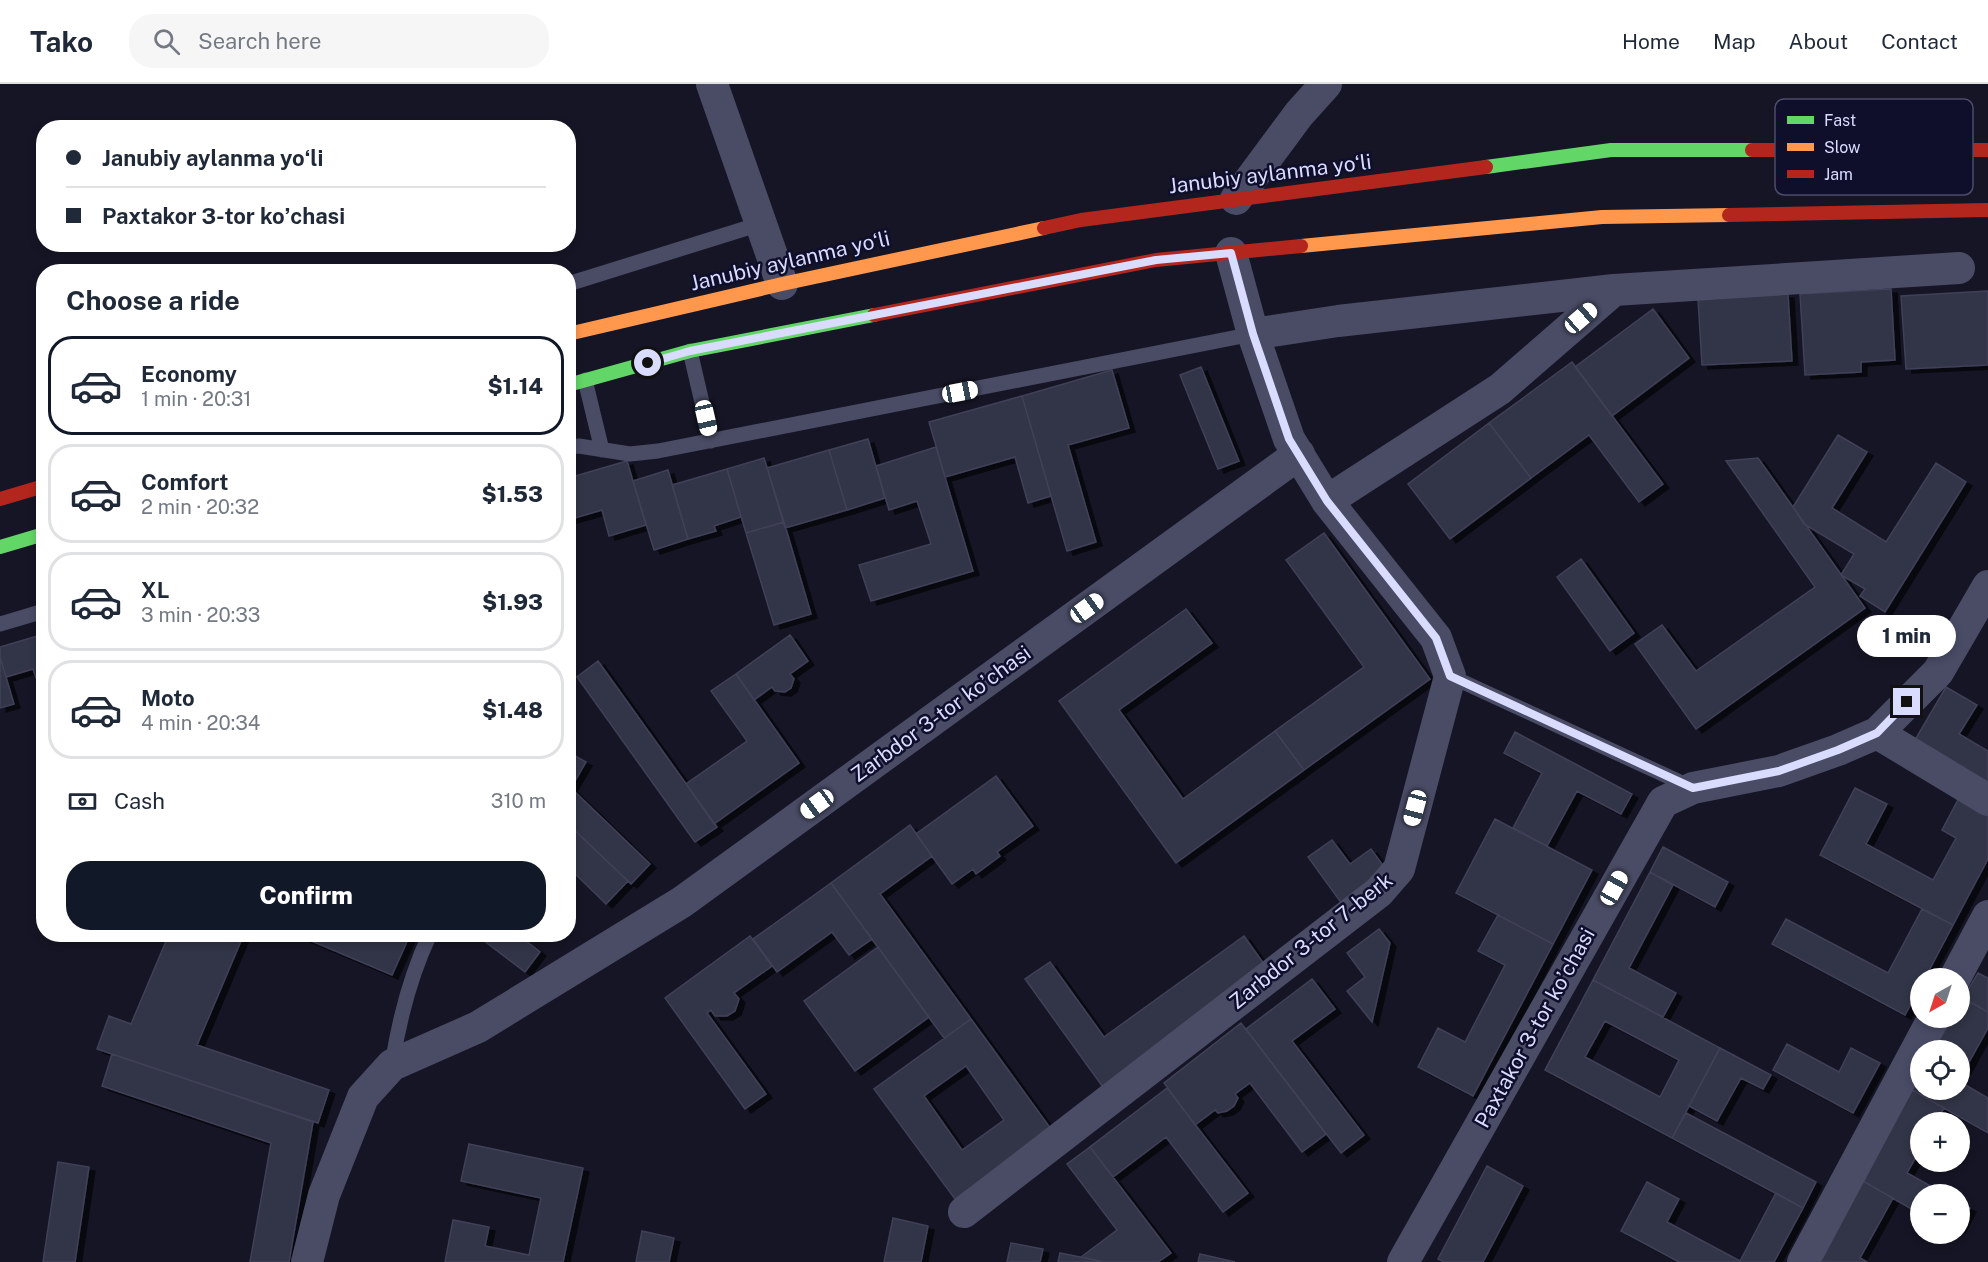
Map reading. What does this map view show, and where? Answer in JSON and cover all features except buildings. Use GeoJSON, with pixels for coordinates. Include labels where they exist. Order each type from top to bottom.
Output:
{"type":"FeatureCollection","features":[{"type":"Feature","properties":{"kind":"highway","name":"Janubiy aylanma yoʻli"},"geometry":{"type":"LineString","coordinates":[[576,332],[782,284],[1081,219],[1611,150],[1775,150]]}},
{"type":"Feature","properties":{"kind":"highway"},"geometry":{"type":"LineString","coordinates":[[576,383],[690,351],[1156,260],[1602,217],[1988,210]]}},
{"type":"Feature","properties":{"kind":"highway"},"geometry":{"type":"LineString","coordinates":[[0,499],[36,488]]}},
{"type":"Feature","properties":{"kind":"highway"},"geometry":{"type":"LineString","coordinates":[[0,547],[36,536]]}},
{"type":"Feature","properties":{"kind":"street"},"geometry":{"type":"LineString","coordinates":[[712,84],[782,284]]}},
{"type":"Feature","properties":{"kind":"street"},"geometry":{"type":"LineString","coordinates":[[1236,199],[1299,114],[1326,84]]}},
{"type":"Feature","properties":{"kind":"street"},"geometry":{"type":"LineString","coordinates":[[1231,253],[1253,334],[1289,439],[1327,501],[1436,638],[1450,676]]}},
{"type":"Feature","properties":{"kind":"street"},"geometry":{"type":"LineString","coordinates":[[1253,334],[1338,321],[1614,290],[1959,268]]}},
{"type":"Feature","properties":{"kind":"street"},"geometry":{"type":"LineString","coordinates":[[1327,501],[1500,389],[1614,290]]}},
{"type":"Feature","properties":{"kind":"street","name":"Zarbdor 3-tor koʼchasi"},"geometry":{"type":"LineString","coordinates":[[307,1262],[324,1195],[363,1097],[392,1065],[478,1027],[682,902],[1299,454]]}},
{"type":"Feature","properties":{"kind":"street","name":"Paxtakor 3-tor koʼchasi"},"geometry":{"type":"LineString","coordinates":[[1403,1262],[1663,802],[1693,788],[1779,771],[1877,733],[1938,672],[1988,586]]}},
{"type":"Feature","properties":{"kind":"street","name":"Zarbdor 3-tor 7-berk"},"geometry":{"type":"LineString","coordinates":[[964,1212],[1379,892],[1399,869],[1450,676]]}},
{"type":"Feature","properties":{"kind":"street"},"geometry":{"type":"LineString","coordinates":[[1877,733],[1988,800]]}},
{"type":"Feature","properties":{"kind":"street"},"geometry":{"type":"LineString","coordinates":[[1960,968],[1988,916]]}},
{"type":"Feature","properties":{"kind":"street"},"geometry":{"type":"LineString","coordinates":[[1803,1262],[1928,1028]]}},
{"type":"Feature","properties":{"kind":"lane"},"geometry":{"type":"LineString","coordinates":[[576,282],[760,224]]}},
{"type":"Feature","properties":{"kind":"lane"},"geometry":{"type":"LineString","coordinates":[[576,446],[630,454],[658,452],[1253,334]]}},
{"type":"Feature","properties":{"kind":"lane"},"geometry":{"type":"LineString","coordinates":[[690,351],[711,441]]}},
{"type":"Feature","properties":{"kind":"lane"},"geometry":{"type":"LineString","coordinates":[[585,380],[602,450]]}},
{"type":"Feature","properties":{"kind":"lane"},"geometry":{"type":"LineString","coordinates":[[0,624],[36,613]]}},
{"type":"Feature","properties":{"kind":"lane"},"geometry":{"type":"LineString","coordinates":[[1450,676],[1693,788]]}},
{"type":"Feature","properties":{"kind":"lane"},"geometry":{"type":"LineString","coordinates":[[392,1065],[399,1024],[409,988],[427,942]]}},
{"type":"Feature","properties":{"kind":"traffic: fast"},"geometry":{"type":"LineString","coordinates":[[1486,167],[1611,150],[1752,150]]}},
{"type":"Feature","properties":{"kind":"traffic: fast"},"geometry":{"type":"LineString","coordinates":[[576,383],[690,351],[874,315]]}},
{"type":"Feature","properties":{"kind":"traffic: fast"},"geometry":{"type":"LineString","coordinates":[[0,547],[36,536]]}},
{"type":"Feature","properties":{"kind":"traffic: slow"},"geometry":{"type":"LineString","coordinates":[[1301,246],[1602,217],[1729,215]]}},
{"type":"Feature","properties":{"kind":"traffic: slow"},"geometry":{"type":"LineString","coordinates":[[576,332],[782,284],[1044,228]]}},
{"type":"Feature","properties":{"kind":"traffic: jam"},"geometry":{"type":"LineString","coordinates":[[1752,150],[1775,150]]}},
{"type":"Feature","properties":{"kind":"traffic: jam"},"geometry":{"type":"LineString","coordinates":[[1973,150],[1988,150]]}},
{"type":"Feature","properties":{"kind":"traffic: jam"},"geometry":{"type":"LineString","coordinates":[[1044,228],[1081,220],[1486,167]]}},
{"type":"Feature","properties":{"kind":"traffic: jam"},"geometry":{"type":"LineString","coordinates":[[1729,215],[1988,210]]}},
{"type":"Feature","properties":{"kind":"traffic: jam"},"geometry":{"type":"LineString","coordinates":[[874,315],[1156,260],[1301,246]]}},
{"type":"Feature","properties":{"kind":"traffic: jam"},"geometry":{"type":"LineString","coordinates":[[0,499],[36,488]]}},
{"type":"Feature","properties":{"kind":"route"},"geometry":{"type":"LineString","coordinates":[[648,363],[690,351],[1156,260],[1231,253],[1253,334],[1289,439],[1327,501],[1436,638],[1450,676],[1693,788],[1779,771],[1838,750],[1877,733],[1907,702]]}}]}
